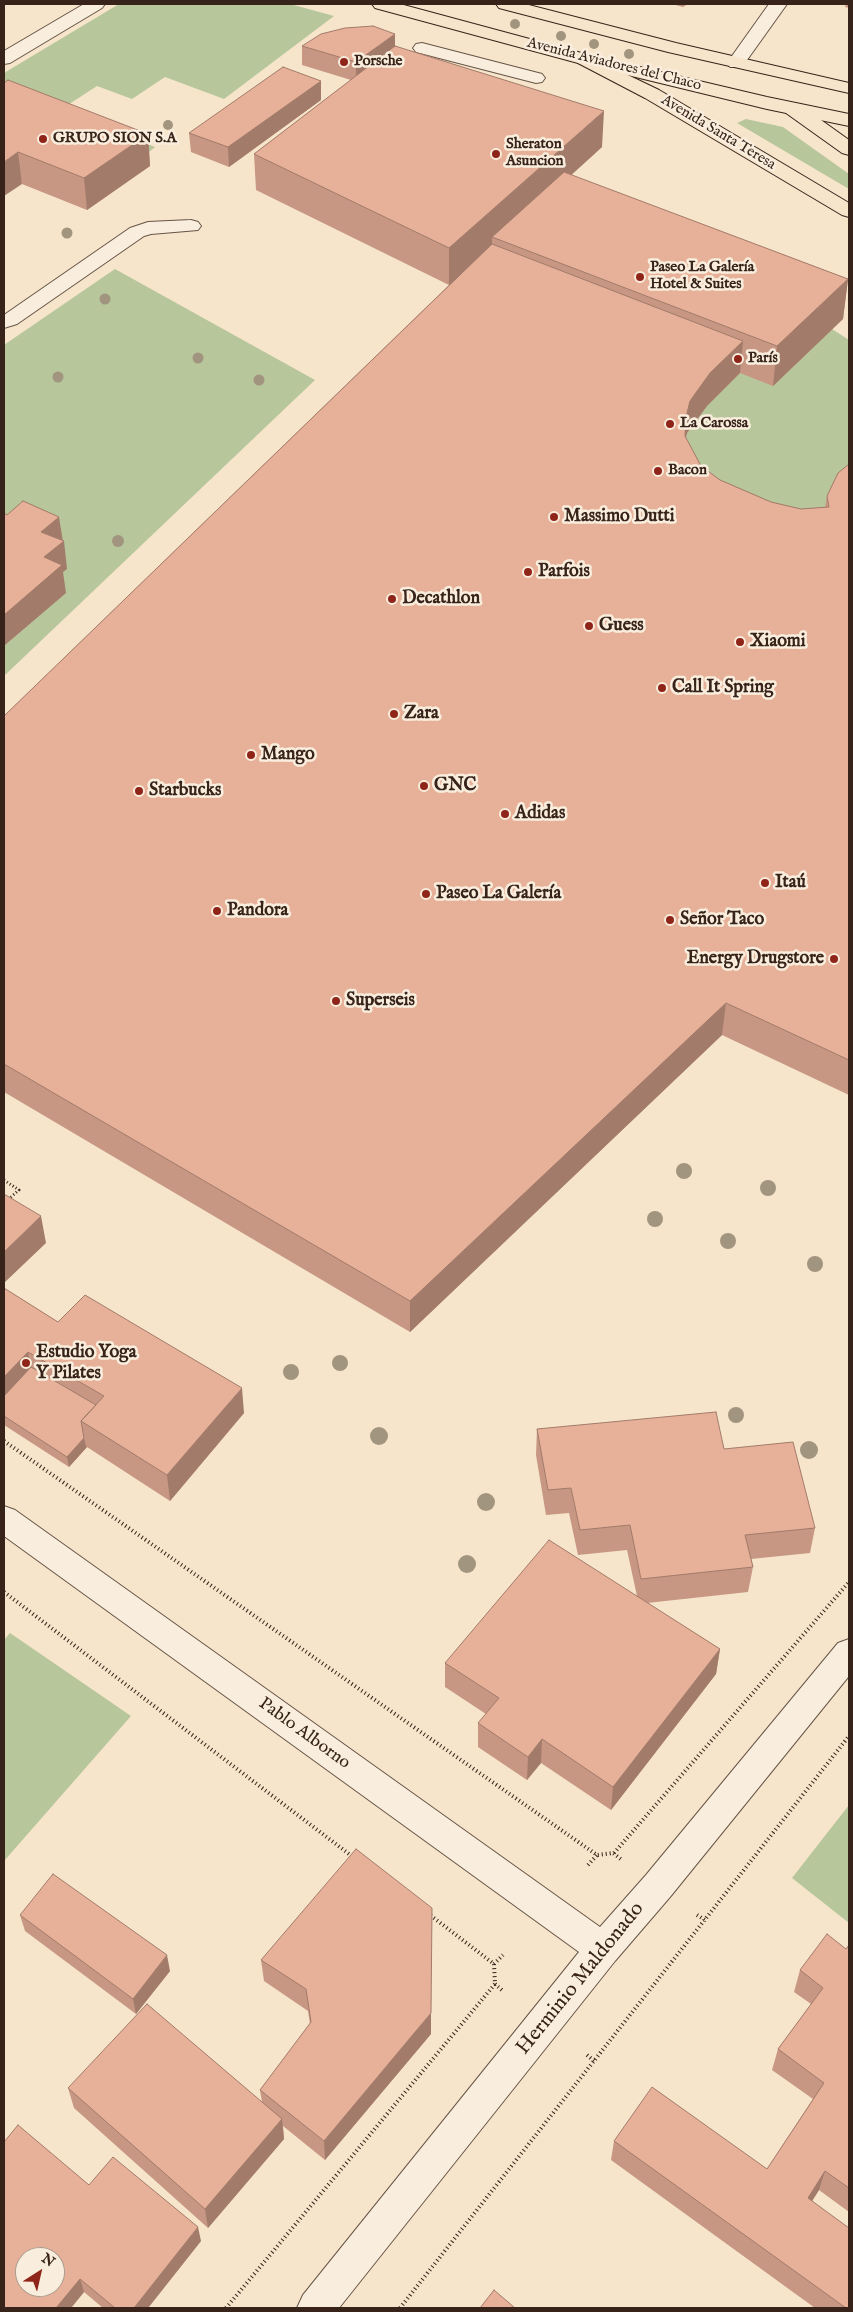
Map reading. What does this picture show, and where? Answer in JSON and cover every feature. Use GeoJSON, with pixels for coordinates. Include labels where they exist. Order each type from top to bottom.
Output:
{"type":"FeatureCollection","features":[{"type":"Feature","properties":{"kind":"main road","name":"Avenida Aviadores del Chaco"},"geometry":{"type":"LineString","coordinates":[[381,4],[584,59],[849,120]]}},
{"type":"Feature","properties":{"kind":"main road","name":"Avenida Aviadores del Chaco"},"geometry":{"type":"LineString","coordinates":[[505,4],[674,48],[849,88]]}},
{"type":"Feature","properties":{"kind":"main road"},"geometry":{"type":"LineString","coordinates":[[674,48],[717,68],[793,108],[849,149]]}},
{"type":"Feature","properties":{"kind":"main road","name":"Avenida Santa Teresa"},"geometry":{"type":"LineString","coordinates":[[584,59],[652,94],[849,211]]}},
{"type":"Feature","properties":{"kind":"street"},"geometry":{"type":"LineString","coordinates":[[4,59],[96,4]]}},
{"type":"Feature","properties":{"kind":"street"},"geometry":{"type":"LineString","coordinates":[[736,63],[778,4]]}},
{"type":"Feature","properties":{"kind":"street"},"geometry":{"type":"LineString","coordinates":[[422,48],[536,78]]}},
{"type":"Feature","properties":{"kind":"street"},"geometry":{"type":"LineString","coordinates":[[4,322],[10,320],[137,232],[154,227],[191,226]]}},
{"type":"Feature","properties":{"kind":"street","name":"Pablo Alborno"},"geometry":{"type":"LineString","coordinates":[[4,1519],[603,1949]]}},
{"type":"Feature","properties":{"kind":"street","name":"Herminio Maldonado"},"geometry":{"type":"LineString","coordinates":[[316,2308],[603,1949],[658,1886],[849,1653]]}},
{"type":"Feature","properties":{"kind":"path"},"geometry":{"type":"LineString","coordinates":[[4,1180],[19,1190],[4,1203]]}},
{"type":"Feature","properties":{"kind":"path"},"geometry":{"type":"LineString","coordinates":[[4,1441],[597,1855]]}},
{"type":"Feature","properties":{"kind":"path"},"geometry":{"type":"LineString","coordinates":[[588,1864],[597,1855],[614,1853],[849,1582]]}},
{"type":"Feature","properties":{"kind":"path"},"geometry":{"type":"LineString","coordinates":[[4,1592],[361,1863]]}},
{"type":"Feature","properties":{"kind":"path"},"geometry":{"type":"LineString","coordinates":[[400,2308],[849,1736]]}},
{"type":"Feature","properties":{"kind":"path"},"geometry":{"type":"LineString","coordinates":[[614,1853],[623,1860]]}},
{"type":"Feature","properties":{"kind":"path"},"geometry":{"type":"LineString","coordinates":[[425,1911],[494,1964]]}},
{"type":"Feature","properties":{"kind":"path"},"geometry":{"type":"LineString","coordinates":[[697,1915],[705,1920]]}},
{"type":"Feature","properties":{"kind":"path"},"geometry":{"type":"LineString","coordinates":[[226,2308],[495,1984],[494,1964],[503,1955]]}},
{"type":"Feature","properties":{"kind":"path"},"geometry":{"type":"LineString","coordinates":[[495,1984],[504,1992]]}},
{"type":"Feature","properties":{"kind":"path"},"geometry":{"type":"LineString","coordinates":[[587,2054],[594,2061]]}},
{"type":"Feature","properties":{"kind":"green space"},"geometry":{"type":"Polygon","coordinates":[[[119,4],[290,4],[334,16],[224,99],[165,77],[132,99],[97,86],[60,110],[155,147],[138,161],[4,117],[4,73],[119,4]]]}},
{"type":"Feature","properties":{"kind":"green space"},"geometry":{"type":"Polygon","coordinates":[[[746,119],[783,127],[849,174],[849,189],[737,123],[746,119]]]}},
{"type":"Feature","properties":{"kind":"green space"},"geometry":{"type":"Polygon","coordinates":[[[115,269],[315,380],[4,676],[4,646],[65,593],[4,539],[4,345],[115,269]]]}},
{"type":"Feature","properties":{"kind":"green space"},"geometry":{"type":"Polygon","coordinates":[[[832,329],[849,340],[849,493],[834,505],[767,534],[683,449],[687,433],[707,406],[740,373],[832,329]]]}},
{"type":"Feature","properties":{"kind":"green space"},"geometry":{"type":"Polygon","coordinates":[[[10,1633],[131,1716],[4,1861],[4,1640],[10,1633]]]}},
{"type":"Feature","properties":{"kind":"green space"},"geometry":{"type":"Polygon","coordinates":[[[849,1805],[849,1923],[792,1878],[849,1805]]]}},
{"type":"Feature","properties":{"kind":"building"},"geometry":{"type":"Polygon","coordinates":[[[373,26],[395,34],[356,62],[302,46],[321,34],[345,28],[373,26]]]}},
{"type":"Feature","properties":{"kind":"building"},"geometry":{"type":"Polygon","coordinates":[[[395,46],[604,111],[449,248],[254,154],[395,46]]]}},
{"type":"Feature","properties":{"kind":"building"},"geometry":{"type":"Polygon","coordinates":[[[283,67],[321,81],[228,147],[189,133],[283,67]]]}},
{"type":"Feature","properties":{"kind":"building"},"geometry":{"type":"Polygon","coordinates":[[[8,80],[148,134],[84,178],[18,152],[4,162],[4,83],[8,80]]]}},
{"type":"Feature","properties":{"kind":"building"},"geometry":{"type":"Polygon","coordinates":[[[564,172],[848,279],[777,346],[492,237],[564,172]]]}},
{"type":"Feature","properties":{"kind":"building","name":"Paseo La Galería"},"geometry":{"type":"Polygon","coordinates":[[[492,244],[743,341],[710,373],[690,401],[686,417],[685,436],[701,466],[720,480],[771,502],[801,509],[829,507],[827,496],[838,473],[849,464],[849,1060],[726,1003],[410,1301],[4,1064],[4,716],[492,244]]]}},
{"type":"Feature","properties":{"kind":"building"},"geometry":{"type":"Polygon","coordinates":[[[23,501],[59,517],[41,532],[64,541],[44,557],[62,565],[4,615],[4,513],[7,515],[23,501]]]}},
{"type":"Feature","properties":{"kind":"building"},"geometry":{"type":"Polygon","coordinates":[[[4,1194],[41,1216],[4,1252],[4,1194]]]}},
{"type":"Feature","properties":{"kind":"building"},"geometry":{"type":"Polygon","coordinates":[[[4,1288],[58,1322],[85,1295],[242,1388],[167,1475],[81,1421],[104,1396],[28,1352],[4,1377],[4,1288]]]}},
{"type":"Feature","properties":{"kind":"building"},"geometry":{"type":"Polygon","coordinates":[[[31,1367],[96,1405],[81,1421],[84,1438],[67,1457],[4,1416],[4,1396],[31,1367]]]}},
{"type":"Feature","properties":{"kind":"building"},"geometry":{"type":"Polygon","coordinates":[[[716,1412],[724,1449],[793,1442],[815,1528],[745,1535],[753,1567],[641,1579],[630,1525],[580,1530],[571,1488],[548,1490],[537,1429],[716,1412]]]}},
{"type":"Feature","properties":{"kind":"building"},"geometry":{"type":"Polygon","coordinates":[[[549,1540],[720,1649],[613,1787],[542,1739],[528,1757],[478,1723],[499,1698],[445,1663],[549,1540]]]}},
{"type":"Feature","properties":{"kind":"building"},"geometry":{"type":"Polygon","coordinates":[[[356,1849],[432,1908],[431,2013],[324,2141],[260,2090],[311,2022],[306,1989],[261,1960],[356,1849]]]}},
{"type":"Feature","properties":{"kind":"building"},"geometry":{"type":"Polygon","coordinates":[[[53,1874],[167,1955],[133,1999],[20,1915],[53,1874]]]}},
{"type":"Feature","properties":{"kind":"building"},"geometry":{"type":"Polygon","coordinates":[[[827,1934],[846,1949],[849,1945],[849,2188],[825,2171],[808,2198],[849,2228],[849,2308],[846,2308],[614,2141],[652,2087],[767,2169],[824,2083],[778,2049],[823,1988],[800,1970],[827,1934]]]}},
{"type":"Feature","properties":{"kind":"building"},"geometry":{"type":"Polygon","coordinates":[[[147,2004],[282,2119],[205,2209],[68,2088],[147,2004]]]}},
{"type":"Feature","properties":{"kind":"building"},"geometry":{"type":"Polygon","coordinates":[[[18,2125],[89,2185],[113,2157],[198,2227],[134,2308],[115,2308],[80,2279],[56,2308],[4,2308],[4,2142],[18,2125]]]}},
{"type":"Feature","properties":{"kind":"building"},"geometry":{"type":"Polygon","coordinates":[[[494,2290],[515,2308],[480,2308],[494,2290]]]}},
{"type":"Feature","properties":{"kind":"place","name":"Porsche"},"geometry":{"type":"Point","coordinates":[344,62]}},
{"type":"Feature","properties":{"kind":"place","name":"GRUPO SION S.A"},"geometry":{"type":"Point","coordinates":[43,139]}},
{"type":"Feature","properties":{"kind":"place","name":"Sheraton Asuncion"},"geometry":{"type":"Point","coordinates":[496,154]}},
{"type":"Feature","properties":{"kind":"place","name":"Paseo La Galería Hotel & Suites"},"geometry":{"type":"Point","coordinates":[640,277]}},
{"type":"Feature","properties":{"kind":"place","name":"París"},"geometry":{"type":"Point","coordinates":[738,359]}},
{"type":"Feature","properties":{"kind":"place","name":"La Carossa"},"geometry":{"type":"Point","coordinates":[670,424]}},
{"type":"Feature","properties":{"kind":"place","name":"Bacon"},"geometry":{"type":"Point","coordinates":[658,471]}},
{"type":"Feature","properties":{"kind":"place","name":"Massimo Dutti"},"geometry":{"type":"Point","coordinates":[554,517]}},
{"type":"Feature","properties":{"kind":"place","name":"Parfois"},"geometry":{"type":"Point","coordinates":[528,572]}},
{"type":"Feature","properties":{"kind":"place","name":"Decathlon"},"geometry":{"type":"Point","coordinates":[392,599]}},
{"type":"Feature","properties":{"kind":"place","name":"Guess"},"geometry":{"type":"Point","coordinates":[589,626]}},
{"type":"Feature","properties":{"kind":"place","name":"Xiaomi"},"geometry":{"type":"Point","coordinates":[740,642]}},
{"type":"Feature","properties":{"kind":"place","name":"Call It Spring"},"geometry":{"type":"Point","coordinates":[662,688]}},
{"type":"Feature","properties":{"kind":"place","name":"Zara"},"geometry":{"type":"Point","coordinates":[394,714]}},
{"type":"Feature","properties":{"kind":"place","name":"Mango"},"geometry":{"type":"Point","coordinates":[251,755]}},
{"type":"Feature","properties":{"kind":"place","name":"GNC"},"geometry":{"type":"Point","coordinates":[424,786]}},
{"type":"Feature","properties":{"kind":"place","name":"Starbucks"},"geometry":{"type":"Point","coordinates":[139,791]}},
{"type":"Feature","properties":{"kind":"place","name":"Adidas"},"geometry":{"type":"Point","coordinates":[505,814]}},
{"type":"Feature","properties":{"kind":"place","name":"Itaú"},"geometry":{"type":"Point","coordinates":[765,883]}},
{"type":"Feature","properties":{"kind":"place","name":"Paseo La Galería"},"geometry":{"type":"Point","coordinates":[426,894]}},
{"type":"Feature","properties":{"kind":"place","name":"Pandora"},"geometry":{"type":"Point","coordinates":[217,911]}},
{"type":"Feature","properties":{"kind":"place","name":"Señor Taco"},"geometry":{"type":"Point","coordinates":[670,920]}},
{"type":"Feature","properties":{"kind":"place","name":"Energy Drugstore"},"geometry":{"type":"Point","coordinates":[834,959]}},
{"type":"Feature","properties":{"kind":"place","name":"Superseis"},"geometry":{"type":"Point","coordinates":[336,1001]}},
{"type":"Feature","properties":{"kind":"place","name":"Estudio Yoga Y Pilates"},"geometry":{"type":"Point","coordinates":[26,1363]}}]}
